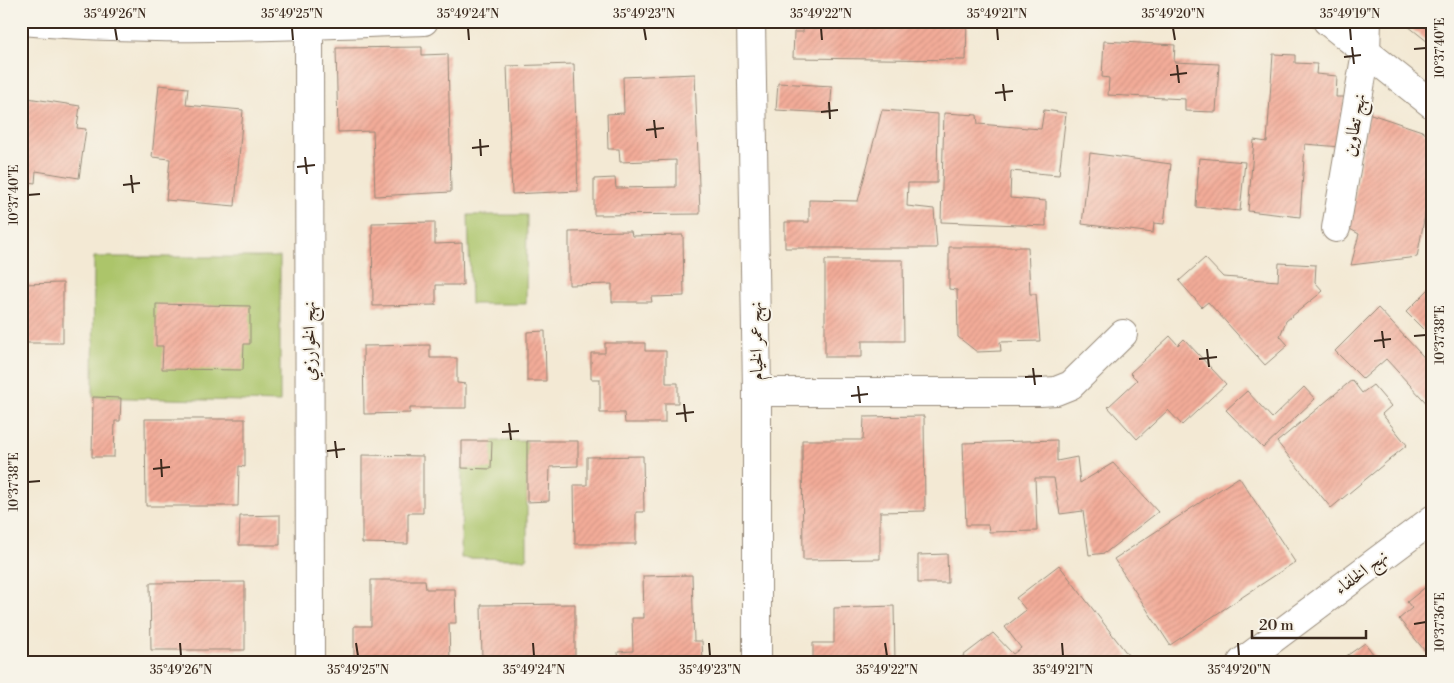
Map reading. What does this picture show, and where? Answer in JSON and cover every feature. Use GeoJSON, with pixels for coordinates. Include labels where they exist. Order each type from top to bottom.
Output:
{"type":"FeatureCollection","features":[{"type":"Feature","properties":{"kind":"street"},"geometry":{"type":"LineString","coordinates":[[22,21],[123,27],[424,21]]}},
{"type":"Feature","properties":{"kind":"street","name":"نهج عمر الخيام"},"geometry":{"type":"LineString","coordinates":[[751,21],[757,392],[757,662]]}},
{"type":"Feature","properties":{"kind":"street"},"geometry":{"type":"LineString","coordinates":[[1327,21],[1433,105]]}},
{"type":"Feature","properties":{"kind":"street","name":"نهج تطاوين"},"geometry":{"type":"LineString","coordinates":[[1336,228],[1366,52],[1367,21]]}},
{"type":"Feature","properties":{"kind":"street","name":"نهج الخوارزمي"},"geometry":{"type":"LineString","coordinates":[[309,23],[310,662]]}},
{"type":"Feature","properties":{"kind":"street"},"geometry":{"type":"LineString","coordinates":[[757,392],[1056,391],[1072,385],[1123,334]]}},
{"type":"Feature","properties":{"kind":"street","name":"نهج الخلفاء"},"geometry":{"type":"LineString","coordinates":[[1242,662],[1433,519]]}},
{"type":"Feature","properties":{"kind":"green space"},"geometry":{"type":"Polygon","coordinates":[[[468,215],[527,215],[526,304],[471,304],[468,215]]]}},
{"type":"Feature","properties":{"kind":"green space"},"geometry":{"type":"Polygon","coordinates":[[[94,257],[280,257],[280,402],[93,397],[94,257]]]}},
{"type":"Feature","properties":{"kind":"green space"},"geometry":{"type":"Polygon","coordinates":[[[492,441],[527,441],[527,559],[461,558],[462,468],[492,441]]]}},
{"type":"Feature","properties":{"kind":"building"},"geometry":{"type":"Polygon","coordinates":[[[804,21],[967,21],[966,60],[793,58],[794,32],[803,32],[804,21]]]}},
{"type":"Feature","properties":{"kind":"building"},"geometry":{"type":"Polygon","coordinates":[[[1433,21],[1433,46],[1403,22],[1433,21]]]}},
{"type":"Feature","properties":{"kind":"building"},"geometry":{"type":"Polygon","coordinates":[[[1104,41],[1175,45],[1174,62],[1219,64],[1216,112],[1185,111],[1185,99],[1108,95],[1109,78],[1102,77],[1104,41]]]}},
{"type":"Feature","properties":{"kind":"building"},"geometry":{"type":"Polygon","coordinates":[[[422,47],[422,55],[448,54],[451,192],[375,196],[373,131],[338,132],[336,48],[422,47]]]}},
{"type":"Feature","properties":{"kind":"building"},"geometry":{"type":"Polygon","coordinates":[[[1273,54],[1295,55],[1295,63],[1317,64],[1316,74],[1337,76],[1336,97],[1345,97],[1341,147],[1305,144],[1300,217],[1248,211],[1254,140],[1267,142],[1273,54]]]}},
{"type":"Feature","properties":{"kind":"building"},"geometry":{"type":"Polygon","coordinates":[[[574,64],[578,191],[512,194],[507,66],[574,64]]]}},
{"type":"Feature","properties":{"kind":"building"},"geometry":{"type":"Polygon","coordinates":[[[695,74],[700,214],[594,215],[594,179],[615,178],[616,188],[676,187],[676,160],[620,162],[619,149],[608,149],[607,114],[624,113],[623,77],[695,74]]]}},
{"type":"Feature","properties":{"kind":"building"},"geometry":{"type":"Polygon","coordinates":[[[778,83],[832,86],[830,113],[776,110],[778,83]]]}},
{"type":"Feature","properties":{"kind":"building"},"geometry":{"type":"Polygon","coordinates":[[[159,85],[188,88],[186,105],[243,110],[235,206],[166,200],[170,159],[152,157],[159,85]]]}},
{"type":"Feature","properties":{"kind":"building"},"geometry":{"type":"Polygon","coordinates":[[[21,97],[80,106],[77,128],[86,129],[79,178],[36,171],[35,183],[21,181],[21,97]]]}},
{"type":"Feature","properties":{"kind":"building"},"geometry":{"type":"Polygon","coordinates":[[[882,110],[938,114],[937,183],[908,183],[907,206],[934,209],[937,248],[785,248],[785,222],[809,222],[809,200],[858,201],[882,110]]]}},
{"type":"Feature","properties":{"kind":"building"},"geometry":{"type":"Polygon","coordinates":[[[1044,110],[1066,113],[1059,175],[1011,171],[1010,198],[1046,201],[1046,226],[941,222],[944,113],[977,115],[978,124],[1041,129],[1044,110]]]}},
{"type":"Feature","properties":{"kind":"building"},"geometry":{"type":"Polygon","coordinates":[[[1368,113],[1422,131],[1433,140],[1433,196],[1429,194],[1417,257],[1351,265],[1359,234],[1350,229],[1368,113]]]}},
{"type":"Feature","properties":{"kind":"building"},"geometry":{"type":"Polygon","coordinates":[[[1090,153],[1171,164],[1164,224],[1154,223],[1153,233],[1082,224],[1090,153]]]}},
{"type":"Feature","properties":{"kind":"building"},"geometry":{"type":"Polygon","coordinates":[[[1199,158],[1245,162],[1240,211],[1196,207],[1199,158]]]}},
{"type":"Feature","properties":{"kind":"building"},"geometry":{"type":"Polygon","coordinates":[[[435,222],[435,244],[462,243],[463,285],[436,285],[436,305],[373,306],[372,223],[435,222]]]}},
{"type":"Feature","properties":{"kind":"building"},"geometry":{"type":"Polygon","coordinates":[[[631,231],[632,236],[683,235],[684,296],[651,297],[652,302],[612,302],[612,284],[569,285],[569,232],[631,231]]]}},
{"type":"Feature","properties":{"kind":"building"},"geometry":{"type":"Polygon","coordinates":[[[949,247],[1028,247],[1030,294],[1036,294],[1040,341],[1000,342],[1001,351],[977,352],[958,337],[957,290],[949,289],[949,247]]]}},
{"type":"Feature","properties":{"kind":"building"},"geometry":{"type":"Polygon","coordinates":[[[1205,258],[1223,277],[1278,281],[1279,263],[1316,265],[1315,282],[1323,291],[1286,321],[1280,336],[1288,345],[1265,365],[1208,302],[1202,307],[1179,281],[1205,258]]]}},
{"type":"Feature","properties":{"kind":"building"},"geometry":{"type":"Polygon","coordinates":[[[825,260],[903,260],[904,341],[862,341],[862,357],[825,357],[825,260]]]}},
{"type":"Feature","properties":{"kind":"building"},"geometry":{"type":"Polygon","coordinates":[[[63,283],[63,343],[21,343],[21,284],[63,283]]]}},
{"type":"Feature","properties":{"kind":"building"},"geometry":{"type":"Polygon","coordinates":[[[1430,288],[1433,291],[1433,339],[1406,312],[1430,288]]]}},
{"type":"Feature","properties":{"kind":"building"},"geometry":{"type":"Polygon","coordinates":[[[156,304],[250,306],[250,344],[244,344],[243,370],[162,369],[163,346],[156,346],[156,304]]]}},
{"type":"Feature","properties":{"kind":"building"},"geometry":{"type":"Polygon","coordinates":[[[1378,308],[1433,367],[1433,410],[1386,359],[1363,379],[1335,351],[1378,308]]]}},
{"type":"Feature","properties":{"kind":"building"},"geometry":{"type":"Polygon","coordinates":[[[545,331],[546,381],[527,381],[527,332],[545,331]]]}},
{"type":"Feature","properties":{"kind":"building"},"geometry":{"type":"Polygon","coordinates":[[[1170,336],[1178,345],[1184,339],[1226,384],[1182,425],[1168,410],[1137,439],[1108,407],[1137,380],[1130,373],[1170,336]]]}},
{"type":"Feature","properties":{"kind":"building"},"geometry":{"type":"Polygon","coordinates":[[[605,343],[645,343],[645,351],[666,351],[666,383],[678,383],[678,403],[665,403],[665,423],[625,423],[624,413],[600,413],[600,379],[591,379],[591,353],[605,353],[605,343]]]}},
{"type":"Feature","properties":{"kind":"building"},"geometry":{"type":"Polygon","coordinates":[[[430,345],[430,358],[457,358],[457,383],[466,384],[466,408],[410,408],[410,413],[364,414],[363,346],[430,345]]]}},
{"type":"Feature","properties":{"kind":"building"},"geometry":{"type":"Polygon","coordinates":[[[1352,380],[1362,393],[1373,385],[1391,406],[1382,414],[1407,445],[1331,508],[1277,442],[1352,380]]]}},
{"type":"Feature","properties":{"kind":"building"},"geometry":{"type":"Polygon","coordinates":[[[1304,387],[1315,399],[1263,448],[1226,410],[1247,391],[1272,418],[1304,387]]]}},
{"type":"Feature","properties":{"kind":"building"},"geometry":{"type":"Polygon","coordinates":[[[93,397],[121,398],[120,421],[115,421],[114,457],[92,457],[93,397]]]}},
{"type":"Feature","properties":{"kind":"building"},"geometry":{"type":"Polygon","coordinates":[[[924,416],[925,511],[880,512],[880,559],[803,560],[802,440],[863,440],[864,417],[924,416]]]}},
{"type":"Feature","properties":{"kind":"building"},"geometry":{"type":"Polygon","coordinates":[[[145,419],[245,419],[245,467],[239,466],[238,506],[146,506],[145,419]]]}},
{"type":"Feature","properties":{"kind":"building"},"geometry":{"type":"Polygon","coordinates":[[[1057,440],[1057,461],[1077,457],[1080,483],[1113,463],[1158,512],[1105,553],[1089,555],[1083,511],[1060,514],[1054,478],[1035,478],[1037,531],[989,532],[988,525],[966,525],[963,443],[1057,440]]]}},
{"type":"Feature","properties":{"kind":"building"},"geometry":{"type":"Polygon","coordinates":[[[462,441],[492,441],[491,469],[462,468],[462,441]]]}},
{"type":"Feature","properties":{"kind":"building"},"geometry":{"type":"Polygon","coordinates":[[[527,441],[578,441],[578,466],[550,467],[549,501],[527,502],[527,441]]]}},
{"type":"Feature","properties":{"kind":"building"},"geometry":{"type":"Polygon","coordinates":[[[362,455],[423,456],[423,513],[408,513],[408,544],[362,543],[362,455]]]}},
{"type":"Feature","properties":{"kind":"building"},"geometry":{"type":"Polygon","coordinates":[[[643,456],[644,512],[636,512],[636,544],[575,544],[574,485],[587,485],[587,457],[643,456]]]}},
{"type":"Feature","properties":{"kind":"building"},"geometry":{"type":"Polygon","coordinates":[[[1239,477],[1295,562],[1170,645],[1114,559],[1239,477]]]}},
{"type":"Feature","properties":{"kind":"building"},"geometry":{"type":"Polygon","coordinates":[[[280,515],[280,545],[239,545],[240,516],[280,515]]]}},
{"type":"Feature","properties":{"kind":"building"},"geometry":{"type":"Polygon","coordinates":[[[947,554],[948,583],[918,583],[918,555],[947,554]]]}},
{"type":"Feature","properties":{"kind":"building"},"geometry":{"type":"Polygon","coordinates":[[[1059,565],[1128,655],[1119,662],[955,662],[993,633],[1013,654],[1021,648],[1005,627],[1026,610],[1016,598],[1059,565]]]}},
{"type":"Feature","properties":{"kind":"building"},"geometry":{"type":"Polygon","coordinates":[[[692,575],[694,641],[702,641],[703,662],[619,662],[618,652],[633,651],[632,618],[644,618],[643,576],[692,575]]]}},
{"type":"Feature","properties":{"kind":"building"},"geometry":{"type":"Polygon","coordinates":[[[371,580],[425,580],[426,589],[455,589],[456,623],[449,623],[450,662],[354,662],[354,626],[371,626],[371,580]]]}},
{"type":"Feature","properties":{"kind":"building"},"geometry":{"type":"Polygon","coordinates":[[[1433,581],[1433,661],[1399,619],[1412,608],[1407,602],[1433,581]]]}},
{"type":"Feature","properties":{"kind":"building"},"geometry":{"type":"Polygon","coordinates":[[[245,582],[245,650],[151,650],[150,583],[245,582]]]}},
{"type":"Feature","properties":{"kind":"building"},"geometry":{"type":"Polygon","coordinates":[[[575,604],[575,662],[482,662],[481,605],[575,604]]]}},
{"type":"Feature","properties":{"kind":"building"},"geometry":{"type":"Polygon","coordinates":[[[894,606],[895,662],[813,662],[813,643],[834,643],[834,608],[894,606]]]}},
{"type":"Feature","properties":{"kind":"building"},"geometry":{"type":"Polygon","coordinates":[[[1365,643],[1379,662],[1338,662],[1365,643]]]}}]}
